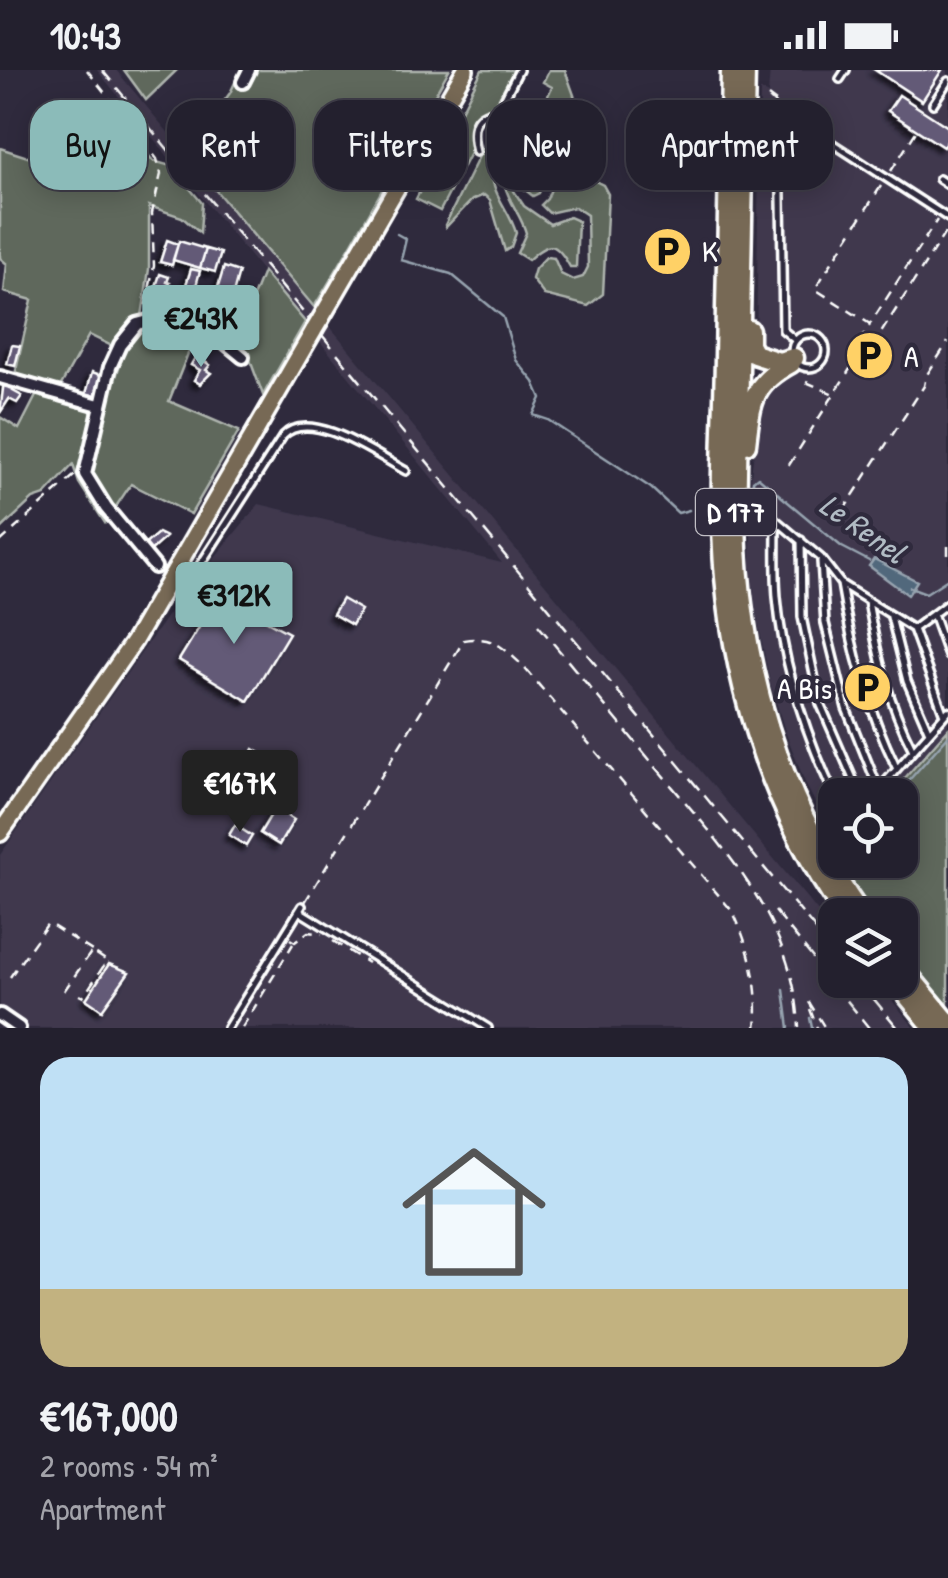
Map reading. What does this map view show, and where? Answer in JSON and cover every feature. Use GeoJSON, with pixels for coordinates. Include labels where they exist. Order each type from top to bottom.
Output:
{"type":"FeatureCollection","features":[{"type":"Feature","properties":{"kind":"highway"},"geometry":{"type":"LineString","coordinates":[[738,74],[754,402]]}},
{"type":"Feature","properties":{"kind":"highway","name":"D 177"},"geometry":{"type":"LineString","coordinates":[[738,74],[724,421],[724,574],[741,681],[763,759],[780,801],[834,898]]}},
{"type":"Feature","properties":{"kind":"highway","name":"D 177"},"geometry":{"type":"LineString","coordinates":[[738,74],[736,506],[740,594],[755,682],[778,759],[808,826],[852,898]]}},
{"type":"Feature","properties":{"kind":"highway"},"geometry":{"type":"LineString","coordinates":[[754,354],[779,362],[795,353]]}},
{"type":"Feature","properties":{"kind":"highway"},"geometry":{"type":"LineString","coordinates":[[740,594],[746,441],[754,402],[763,380],[795,353]]}},
{"type":"Feature","properties":{"kind":"highway"},"geometry":{"type":"LineString","coordinates":[[918,987],[948,1023]]}},
{"type":"Feature","properties":{"kind":"highway"},"geometry":{"type":"LineString","coordinates":[[910,998],[934,1028]]}},
{"type":"Feature","properties":{"kind":"main road"},"geometry":{"type":"LineString","coordinates":[[0,833],[134,641],[465,70]]}},
{"type":"Feature","properties":{"kind":"street"},"geometry":{"type":"LineString","coordinates":[[244,82],[249,70]]}},
{"type":"Feature","properties":{"kind":"street"},"geometry":{"type":"LineString","coordinates":[[155,568],[106,508],[88,482],[85,469],[112,354],[142,320],[163,320],[206,331],[243,358]]}},
{"type":"Feature","properties":{"kind":"street"},"geometry":{"type":"LineString","coordinates":[[0,377],[99,404]]}},
{"type":"Feature","properties":{"kind":"street"},"geometry":{"type":"LineString","coordinates":[[0,1015],[20,1028]]}},
{"type":"Feature","properties":{"kind":"lane"},"geometry":{"type":"LineString","coordinates":[[476,152],[474,123],[484,114],[498,111],[519,70]]}},
{"type":"Feature","properties":{"kind":"lane"},"geometry":{"type":"LineString","coordinates":[[840,79],[846,70]]}},
{"type":"Feature","properties":{"kind":"lane"},"geometry":{"type":"LineString","coordinates":[[933,104],[948,81]]}},
{"type":"Feature","properties":{"kind":"lane"},"geometry":{"type":"LineString","coordinates":[[833,144],[945,216]]}},
{"type":"Feature","properties":{"kind":"lane"},"geometry":{"type":"LineString","coordinates":[[939,179],[948,185]]}},
{"type":"Feature","properties":{"kind":"lane"},"geometry":{"type":"LineString","coordinates":[[720,190],[718,310],[724,421]]}},
{"type":"Feature","properties":{"kind":"lane"},"geometry":{"type":"LineString","coordinates":[[780,190],[783,330],[795,353],[803,367],[813,367],[826,354],[825,344],[818,336],[804,334],[795,353]]}},
{"type":"Feature","properties":{"kind":"lane"},"geometry":{"type":"LineString","coordinates":[[172,576],[187,578],[197,570],[283,436],[294,426],[307,425],[357,443],[406,472]]}},
{"type":"Feature","properties":{"kind":"lane"},"geometry":{"type":"LineString","coordinates":[[826,778],[793,684],[778,600],[776,520],[821,558],[841,584],[913,629],[946,713],[889,778]]}},
{"type":"Feature","properties":{"kind":"lane"},"geometry":{"type":"LineString","coordinates":[[800,540],[802,616],[820,703],[853,778]]}},
{"type":"Feature","properties":{"kind":"lane"},"geometry":{"type":"LineString","coordinates":[[821,558],[825,623],[842,691],[871,778]]}},
{"type":"Feature","properties":{"kind":"lane"},"geometry":{"type":"LineString","coordinates":[[841,584],[858,676],[897,769]]}},
{"type":"Feature","properties":{"kind":"lane"},"geometry":{"type":"LineString","coordinates":[[868,601],[878,662],[894,714],[913,750]]}},
{"type":"Feature","properties":{"kind":"lane"},"geometry":{"type":"LineString","coordinates":[[913,629],[948,603]]}},
{"type":"Feature","properties":{"kind":"lane"},"geometry":{"type":"LineString","coordinates":[[890,614],[907,681],[929,732]]}},
{"type":"Feature","properties":{"kind":"lane"},"geometry":{"type":"LineString","coordinates":[[933,614],[948,656]]}},
{"type":"Feature","properties":{"kind":"lane"},"geometry":{"type":"LineString","coordinates":[[227,1028],[301,908],[488,1028]]}},
{"type":"Feature","properties":{"kind":"path"},"geometry":{"type":"LineString","coordinates":[[87,70],[158,159],[162,170],[152,213],[154,266],[142,320]]}},
{"type":"Feature","properties":{"kind":"path"},"geometry":{"type":"LineString","coordinates":[[768,96],[770,100]]}},
{"type":"Feature","properties":{"kind":"path"},"geometry":{"type":"LineString","coordinates":[[870,324],[815,288],[917,130]]}},
{"type":"Feature","properties":{"kind":"path"},"geometry":{"type":"LineString","coordinates":[[789,465],[864,347],[863,336],[870,324],[945,216]]}},
{"type":"Feature","properties":{"kind":"path"},"geometry":{"type":"LineString","coordinates":[[872,347],[948,228]]}},
{"type":"Feature","properties":{"kind":"path"},"geometry":{"type":"LineString","coordinates":[[842,511],[924,386],[926,376],[948,342]]}},
{"type":"Feature","properties":{"kind":"path"},"geometry":{"type":"LineString","coordinates":[[806,382],[834,394]]}},
{"type":"Feature","properties":{"kind":"path"},"geometry":{"type":"LineString","coordinates":[[0,542],[60,485],[85,469]]}},
{"type":"Feature","properties":{"kind":"path"},"geometry":{"type":"LineString","coordinates":[[948,546],[948,554]]}},
{"type":"Feature","properties":{"kind":"path"},"geometry":{"type":"LineString","coordinates":[[301,908],[464,640],[484,638],[501,646],[521,664],[733,912],[745,938],[752,972],[758,1007],[756,1028]]}},
{"type":"Feature","properties":{"kind":"path"},"geometry":{"type":"LineString","coordinates":[[10,977],[48,923],[107,961],[84,997],[79,995]]}},
{"type":"Feature","properties":{"kind":"path"},"geometry":{"type":"LineString","coordinates":[[242,1028],[303,933],[314,931],[377,968]]}},
{"type":"Feature","properties":{"kind":"path"},"geometry":{"type":"LineString","coordinates":[[284,935],[295,942]]}},
{"type":"Feature","properties":{"kind":"path"},"geometry":{"type":"LineString","coordinates":[[64,991],[92,951]]}},
{"type":"Feature","properties":{"kind":"path"},"geometry":{"type":"LineString","coordinates":[[816,1028],[808,1002],[824,1028]]}},
{"type":"Feature","properties":{"kind":"shaded area"},"geometry":{"type":"Polygon","coordinates":[[[97,70],[116,70],[141,100],[122,100],[97,70]]]}},
{"type":"Feature","properties":{"kind":"shaded area"},"geometry":{"type":"Polygon","coordinates":[[[770,70],[948,70],[948,729],[905,778],[818,778],[818,808],[785,731],[770,683],[751,567],[751,475],[760,407],[756,350],[758,190],[833,190],[833,100],[760,100],[760,90],[768,94],[770,70]]]}},
{"type":"Feature","properties":{"kind":"shaded area"},"geometry":{"type":"Polygon","coordinates":[[[147,107],[167,131],[167,155],[147,131],[147,107]]]}},
{"type":"Feature","properties":{"kind":"shaded area"},"geometry":{"type":"Polygon","coordinates":[[[196,190],[216,190],[818,912],[818,998],[890,998],[915,1028],[0,1028],[0,855],[172,609],[259,504],[502,563],[196,190]]]}},
{"type":"Feature","properties":{"kind":"green space"},"geometry":{"type":"Polygon","coordinates":[[[124,70],[177,70],[146,100],[124,70]]]}},
{"type":"Feature","properties":{"kind":"green space"},"geometry":{"type":"Polygon","coordinates":[[[241,70],[449,70],[432,100],[314,100],[314,190],[382,190],[314,307],[215,190],[294,190],[294,100],[225,100],[241,70]]]}},
{"type":"Feature","properties":{"kind":"green space"},"geometry":{"type":"Polygon","coordinates":[[[482,70],[514,70],[498,100],[487,100],[487,110],[473,121],[467,159],[467,100],[482,70]]]}},
{"type":"Feature","properties":{"kind":"green space"},"geometry":{"type":"Polygon","coordinates":[[[549,70],[565,70],[576,100],[546,100],[552,87],[543,82],[549,70]]]}},
{"type":"Feature","properties":{"kind":"green space"},"geometry":{"type":"Polygon","coordinates":[[[487,140],[487,190],[496,190],[516,233],[511,247],[505,251],[490,200],[484,195],[472,200],[446,227],[462,190],[467,190],[467,180],[487,140]]]}},
{"type":"Feature","properties":{"kind":"green space"},"geometry":{"type":"Polygon","coordinates":[[[0,148],[30,158],[30,190],[147,190],[147,154],[153,161],[167,165],[167,190],[191,190],[202,203],[200,233],[182,217],[149,206],[149,269],[140,330],[156,326],[195,336],[169,401],[239,431],[191,514],[131,484],[105,523],[79,483],[73,465],[45,495],[33,499],[0,530],[0,417],[19,429],[37,394],[105,411],[124,352],[89,335],[60,387],[15,375],[32,300],[4,292],[7,264],[0,258],[0,148]]]}},
{"type":"Feature","properties":{"kind":"green space"},"geometry":{"type":"Polygon","coordinates":[[[421,190],[451,190],[440,211],[416,199],[421,190]]]}},
{"type":"Feature","properties":{"kind":"green space"},"geometry":{"type":"Polygon","coordinates":[[[506,190],[514,190],[524,206],[550,224],[569,217],[578,221],[576,267],[570,267],[552,246],[528,260],[517,253],[526,233],[506,190]]]}},
{"type":"Feature","properties":{"kind":"green space"},"geometry":{"type":"Polygon","coordinates":[[[551,190],[606,190],[608,194],[603,294],[588,306],[544,295],[532,279],[546,257],[554,258],[561,274],[573,280],[583,277],[588,267],[587,215],[575,207],[549,213],[541,205],[551,190]]]}},
{"type":"Feature","properties":{"kind":"green space"},"geometry":{"type":"Polygon","coordinates":[[[263,272],[305,322],[263,395],[247,352],[236,340],[263,272]]]}},
{"type":"Feature","properties":{"kind":"green space"},"geometry":{"type":"Polygon","coordinates":[[[948,729],[948,1005],[918,971],[918,898],[860,898],[845,878],[918,878],[918,778],[905,778],[948,729]]]}},
{"type":"Feature","properties":{"kind":"water"},"geometry":{"type":"Polygon","coordinates":[[[874,559],[917,581],[908,595],[869,566],[874,559]]]}},
{"type":"Feature","properties":{"kind":"building"},"geometry":{"type":"Polygon","coordinates":[[[875,70],[942,70],[922,101],[875,70]]]}},
{"type":"Feature","properties":{"kind":"building"},"geometry":{"type":"Polygon","coordinates":[[[899,95],[948,127],[948,140],[943,147],[888,111],[899,95]]]}},
{"type":"Feature","properties":{"kind":"building"},"geometry":{"type":"Polygon","coordinates":[[[167,240],[178,244],[172,265],[160,262],[167,240]]]}},
{"type":"Feature","properties":{"kind":"building"},"geometry":{"type":"Polygon","coordinates":[[[179,241],[206,249],[200,268],[173,260],[179,241]]]}},
{"type":"Feature","properties":{"kind":"building"},"geometry":{"type":"Polygon","coordinates":[[[206,249],[221,253],[215,272],[200,268],[206,249]]]}},
{"type":"Feature","properties":{"kind":"building"},"geometry":{"type":"Polygon","coordinates":[[[224,267],[239,272],[226,319],[210,314],[224,267]]]}},
{"type":"Feature","properties":{"kind":"building"},"geometry":{"type":"Polygon","coordinates":[[[191,269],[200,271],[187,319],[169,316],[171,308],[178,310],[191,269]]]}},
{"type":"Feature","properties":{"kind":"building"},"geometry":{"type":"Polygon","coordinates":[[[160,274],[169,277],[170,283],[162,299],[153,296],[160,274]]]}},
{"type":"Feature","properties":{"kind":"building"},"geometry":{"type":"Polygon","coordinates":[[[194,292],[202,294],[195,320],[187,318],[194,292]]]}},
{"type":"Feature","properties":{"kind":"building"},"geometry":{"type":"Polygon","coordinates":[[[231,298],[239,301],[231,328],[223,326],[231,298]]]}},
{"type":"Feature","properties":{"kind":"building"},"geometry":{"type":"Polygon","coordinates":[[[12,345],[20,346],[15,366],[7,364],[12,345]]]}},
{"type":"Feature","properties":{"kind":"building"},"geometry":{"type":"Polygon","coordinates":[[[196,356],[210,365],[206,370],[211,373],[200,384],[194,380],[200,370],[191,365],[196,356]]]}},
{"type":"Feature","properties":{"kind":"building"},"geometry":{"type":"Polygon","coordinates":[[[92,372],[101,375],[95,396],[86,394],[92,372]]]}},
{"type":"Feature","properties":{"kind":"building"},"geometry":{"type":"Polygon","coordinates":[[[4,381],[22,396],[17,403],[9,399],[0,413],[4,381]]]}},
{"type":"Feature","properties":{"kind":"building"},"geometry":{"type":"Polygon","coordinates":[[[158,533],[166,537],[148,553],[142,547],[158,533]]]}},
{"type":"Feature","properties":{"kind":"building"},"geometry":{"type":"Polygon","coordinates":[[[219,595],[289,633],[248,701],[179,660],[219,595]]]}},
{"type":"Feature","properties":{"kind":"building"},"geometry":{"type":"Polygon","coordinates":[[[342,599],[361,610],[352,625],[333,614],[342,599]]]}},
{"type":"Feature","properties":{"kind":"building"},"geometry":{"type":"Polygon","coordinates":[[[254,749],[272,760],[261,777],[243,767],[254,749]]]}},
{"type":"Feature","properties":{"kind":"building"},"geometry":{"type":"Polygon","coordinates":[[[245,767],[256,775],[242,799],[230,792],[245,767]]]}},
{"type":"Feature","properties":{"kind":"building"},"geometry":{"type":"Polygon","coordinates":[[[275,808],[294,820],[279,845],[260,833],[275,808]]]}},
{"type":"Feature","properties":{"kind":"building"},"geometry":{"type":"Polygon","coordinates":[[[235,825],[252,836],[246,846],[229,835],[235,825]]]}},
{"type":"Feature","properties":{"kind":"building"},"geometry":{"type":"Polygon","coordinates":[[[109,964],[129,972],[102,1010],[86,999],[109,964]]]}},
{"type":"Feature","properties":{"kind":"waterway"},"geometry":{"type":"LineString","coordinates":[[397,234],[406,239],[401,260],[451,274],[503,317],[516,360],[541,398],[533,415],[548,420],[651,488],[678,513],[689,510]]}},
{"type":"Feature","properties":{"kind":"waterway","name":"Le Renel"},"geometry":{"type":"LineString","coordinates":[[750,501],[753,481],[758,477],[842,547],[869,561]]}},
{"type":"Feature","properties":{"kind":"waterway"},"geometry":{"type":"LineString","coordinates":[[702,507],[708,506]]}},
{"type":"Feature","properties":{"kind":"waterway","name":"Le Renel"},"geometry":{"type":"LineString","coordinates":[[910,587],[926,593],[948,579]]}},
{"type":"Feature","properties":{"kind":"waterway"},"geometry":{"type":"LineString","coordinates":[[911,778],[948,736]]}},
{"type":"Feature","properties":{"kind":"waterway"},"geometry":{"type":"LineString","coordinates":[[784,990],[789,1028]]}},
{"type":"Feature","properties":{"kind":"waterway"},"geometry":{"type":"LineString","coordinates":[[810,1018],[812,1028]]}},
{"type":"Feature","properties":{"kind":"railway"},"geometry":{"type":"LineString","coordinates":[[102,70],[818,933]]}},
{"type":"Feature","properties":{"kind":"railway"},"geometry":{"type":"LineString","coordinates":[[538,625],[752,889],[784,954],[799,1028]]}},
{"type":"Feature","properties":{"kind":"railway"},"geometry":{"type":"LineString","coordinates":[[775,911],[869,1028]]}},
{"type":"Feature","properties":{"kind":"railway"},"geometry":{"type":"LineString","coordinates":[[873,998],[898,1028]]}},
{"type":"Feature","properties":{"kind":"place","name":"K"},"geometry":{"type":"Point","coordinates":[667,251]}},
{"type":"Feature","properties":{"kind":"place","name":"A"},"geometry":{"type":"Point","coordinates":[869,356]}},
{"type":"Feature","properties":{"kind":"place","name":"A Bis"},"geometry":{"type":"Point","coordinates":[867,688]}}]}
